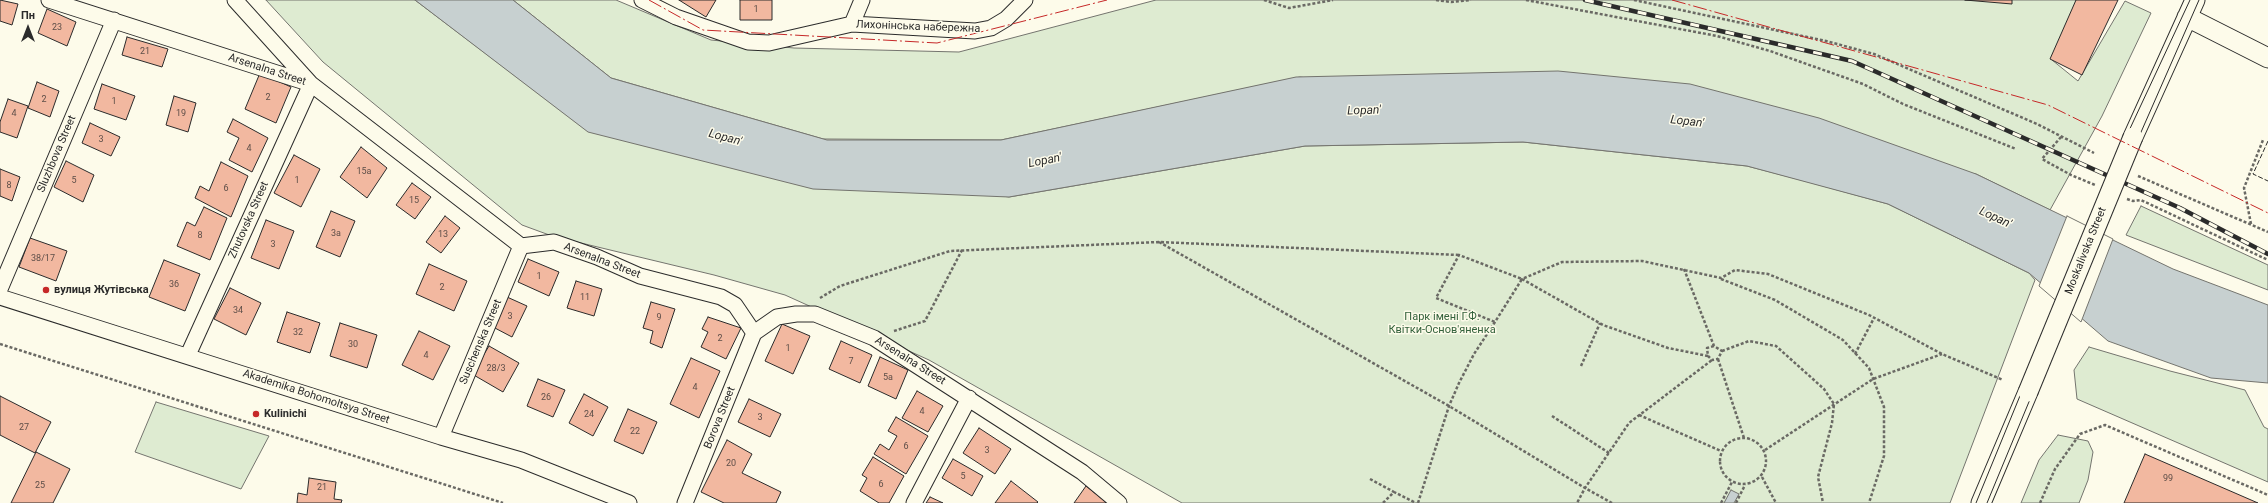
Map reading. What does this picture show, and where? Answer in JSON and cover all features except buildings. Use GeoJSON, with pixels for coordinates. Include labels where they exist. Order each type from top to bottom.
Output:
{"type":"FeatureCollection","features":[{"type":"Feature","properties":{"kind":"street","name":"Arsenalna Street"},"geometry":{"type":"LineString","coordinates":[[49,0],[311,84],[521,246],[554,242],[597,256],[640,276],[721,297],[735,305],[754,333],[777,317],[796,314],[815,314],[874,338],[1082,472],[1119,503]]}},
{"type":"Feature","properties":{"kind":"street"},"geometry":{"type":"LineString","coordinates":[[235,0],[311,84]]}},
{"type":"Feature","properties":{"kind":"street","name":"Лихонінська набережна"},"geometry":{"type":"LineString","coordinates":[[642,0],[676,17],[748,42],[769,44],[852,24],[975,31],[991,28],[1006,19],[1025,0]]}},
{"type":"Feature","properties":{"kind":"street"},"geometry":{"type":"LineString","coordinates":[[852,24],[862,0]]}},
{"type":"Feature","properties":{"kind":"street","name":"Moskalivska Street"},"geometry":{"type":"LineString","coordinates":[[1981,503],[2132,137],[2195,0]]}},
{"type":"Feature","properties":{"kind":"street"},"geometry":{"type":"LineString","coordinates":[[2187,17],[2268,58]]}},
{"type":"Feature","properties":{"kind":"street","name":"Sluzhbova Street"},"geometry":{"type":"LineString","coordinates":[[0,289],[114,20]]}},
{"type":"Feature","properties":{"kind":"street","name":"Zhutovska Street"},"geometry":{"type":"LineString","coordinates":[[188,355],[311,84]]}},
{"type":"Feature","properties":{"kind":"street","name":"Suschenska Street"},"geometry":{"type":"LineString","coordinates":[[440,437],[521,246]]}},
{"type":"Feature","properties":{"kind":"street","name":"Akademika Bohomoltsya Street"},"geometry":{"type":"LineString","coordinates":[[0,297],[188,355],[440,437],[521,460],[629,503]]}},
{"type":"Feature","properties":{"kind":"street","name":"Borova Street"},"geometry":{"type":"LineString","coordinates":[[685,503],[754,333]]}},
{"type":"Feature","properties":{"kind":"street"},"geometry":{"type":"LineString","coordinates":[[914,503],[969,398]]}},
{"type":"Feature","properties":{"kind":"path"},"geometry":{"type":"LineString","coordinates":[[1264,0],[1289,8],[1333,0]]}},
{"type":"Feature","properties":{"kind":"path"},"geometry":{"type":"LineString","coordinates":[[1436,0],[1451,2],[1471,0]]}},
{"type":"Feature","properties":{"kind":"path"},"geometry":{"type":"LineString","coordinates":[[1526,0],[1717,36],[1770,51],[1863,84],[1903,104],[2016,149]]}},
{"type":"Feature","properties":{"kind":"path"},"geometry":{"type":"LineString","coordinates":[[1634,0],[1826,41],[1874,54],[2094,153]]}},
{"type":"Feature","properties":{"kind":"path"},"geometry":{"type":"LineString","coordinates":[[2061,137],[2042,159],[2071,175],[2098,186]]}},
{"type":"Feature","properties":{"kind":"path"},"geometry":{"type":"LineString","coordinates":[[2251,224],[2244,188],[2263,140]]}},
{"type":"Feature","properties":{"kind":"path"},"geometry":{"type":"LineString","coordinates":[[2138,176],[2268,232]]}},
{"type":"Feature","properties":{"kind":"path"},"geometry":{"type":"LineString","coordinates":[[2126,198],[2133,202],[2141,200],[2268,260]]}},
{"type":"Feature","properties":{"kind":"path"},"geometry":{"type":"LineString","coordinates":[[1159,242],[1449,406],[1612,503]]}},
{"type":"Feature","properties":{"kind":"path"},"geometry":{"type":"LineString","coordinates":[[796,314],[840,286],[950,250],[1159,242],[1459,255],[1522,279],[1600,323],[1668,348],[1708,356],[1712,360]]}},
{"type":"Feature","properties":{"kind":"path"},"geometry":{"type":"LineString","coordinates":[[874,338],[925,321],[962,250]]}},
{"type":"Feature","properties":{"kind":"path"},"geometry":{"type":"LineString","coordinates":[[1459,255],[1436,298],[1495,322]]}},
{"type":"Feature","properties":{"kind":"path"},"geometry":{"type":"LineString","coordinates":[[1370,479],[1417,503],[1449,406],[1474,354],[1522,279],[1562,262],[1642,261],[1721,278],[1775,300],[1843,340],[1870,368],[1884,407],[1884,456],[1869,503]]}},
{"type":"Feature","properties":{"kind":"path"},"geometry":{"type":"LineString","coordinates":[[1684,269],[1714,346],[1722,351]]}},
{"type":"Feature","properties":{"kind":"path"},"geometry":{"type":"LineString","coordinates":[[1721,278],[1735,270],[1768,274],[1874,318],[1942,354],[2003,380]]}},
{"type":"Feature","properties":{"kind":"path"},"geometry":{"type":"LineString","coordinates":[[1855,354],[1874,318]]}},
{"type":"Feature","properties":{"kind":"path"},"geometry":{"type":"LineString","coordinates":[[1581,366],[1600,323]]}},
{"type":"Feature","properties":{"kind":"path"},"geometry":{"type":"LineString","coordinates":[[1744,438],[1718,359],[1722,351],[1749,341],[1776,346],[1824,389],[1834,404],[1832,423],[1818,477],[1823,503]]}},
{"type":"Feature","properties":{"kind":"path"},"geometry":{"type":"LineString","coordinates":[[0,344],[503,503]]}},
{"type":"Feature","properties":{"kind":"path"},"geometry":{"type":"LineString","coordinates":[[1708,356],[1707,348],[1714,346]]}},
{"type":"Feature","properties":{"kind":"path"},"geometry":{"type":"LineString","coordinates":[[1765,450],[1873,379],[1942,354]]}},
{"type":"Feature","properties":{"kind":"path"},"geometry":{"type":"LineString","coordinates":[[1577,503],[1585,488],[1629,423],[1712,360],[1718,359]]}},
{"type":"Feature","properties":{"kind":"path"},"geometry":{"type":"LineString","coordinates":[[1639,415],[1721,452]]}},
{"type":"Feature","properties":{"kind":"path"},"geometry":{"type":"LineString","coordinates":[[1552,416],[1609,453]]}},
{"type":"Feature","properties":{"kind":"path"},"geometry":{"type":"LineString","coordinates":[[2040,503],[2055,469],[2080,434],[2105,425],[2268,495]]}},
{"type":"Feature","properties":{"kind":"path"},"geometry":{"type":"LineString","coordinates":[[1744,438],[1765,450],[1768,459],[1762,477],[1752,483],[1740,485],[1732,482],[1724,475],[1719,463],[1721,452],[1734,440],[1744,438]]}},
{"type":"Feature","properties":{"kind":"path"},"geometry":{"type":"LineString","coordinates":[[1762,477],[1776,503]]}},
{"type":"Feature","properties":{"kind":"path"},"geometry":{"type":"LineString","coordinates":[[1721,503],[1732,482]]}},
{"type":"Feature","properties":{"kind":"path"},"geometry":{"type":"LineString","coordinates":[[1736,503],[1745,484]]}},
{"type":"Feature","properties":{"kind":"path"},"geometry":{"type":"LineString","coordinates":[[1383,503],[1394,492]]}},
{"type":"Feature","properties":{"kind":"green space","name":"Парк імені Г.Ф. Квітки-Основ'яненка"},"geometry":{"type":"Polygon","coordinates":[[[266,0],[415,0],[588,131],[1009,197],[1305,146],[1523,142],[1747,166],[1805,181],[1888,204],[2029,273],[2035,280],[1950,503],[1182,503],[929,360],[785,295],[714,275],[552,236],[522,225],[323,62],[266,0]]]}},
{"type":"Feature","properties":{"kind":"green space"},"geometry":{"type":"Polygon","coordinates":[[[513,0],[616,0],[711,40],[794,48],[959,52],[1156,0],[2078,0],[2052,60],[2078,81],[2125,1],[2151,13],[2102,116],[2050,210],[1976,174],[1300,77],[1001,140],[823,139],[611,78],[513,0]]]}},
{"type":"Feature","properties":{"kind":"green space"},"geometry":{"type":"Polygon","coordinates":[[[2141,206],[2268,265],[2268,290],[2126,235],[2141,206]]]}},
{"type":"Feature","properties":{"kind":"green space"},"geometry":{"type":"Polygon","coordinates":[[[2089,347],[2170,371],[2245,390],[2264,427],[2268,429],[2268,482],[2077,399],[2074,370],[2089,347]]]}},
{"type":"Feature","properties":{"kind":"green space"},"geometry":{"type":"Polygon","coordinates":[[[156,402],[269,436],[241,489],[135,452],[156,402]]]}},
{"type":"Feature","properties":{"kind":"green space"},"geometry":{"type":"Polygon","coordinates":[[[2058,435],[2088,441],[2093,452],[2088,480],[2079,503],[2021,503],[2039,460],[2058,435]]]}},
{"type":"Feature","properties":{"kind":"water","name":"Lopan'"},"geometry":{"type":"Polygon","coordinates":[[[415,0],[513,0],[611,78],[827,140],[1001,140],[1296,77],[1558,71],[1690,84],[1819,118],[1976,174],[2173,269],[2268,305],[2268,383],[2211,378],[2108,341],[2029,273],[1888,204],[1747,166],[1523,142],[1305,146],[1009,197],[813,189],[588,132],[415,0]]]}},
{"type":"Feature","properties":{"kind":"water"},"geometry":{"type":"Polygon","coordinates":[[[1731,490],[1739,494],[1734,503],[1724,503],[1731,490]]]}},
{"type":"Feature","properties":{"kind":"pier"},"geometry":{"type":"Polygon","coordinates":[[[2067,216],[2113,239],[2081,322],[2039,286],[2067,216]]]}},
{"type":"Feature","properties":{"kind":"tram line"},"geometry":{"type":"LineString","coordinates":[[1976,503],[2127,135],[2190,0]]}},
{"type":"Feature","properties":{"kind":"tram line"},"geometry":{"type":"LineString","coordinates":[[1987,503],[2138,139],[2199,0]]}},
{"type":"Feature","properties":{"kind":"railway"},"geometry":{"type":"LineString","coordinates":[[1585,0],[1852,61],[2180,208],[2268,254]]}},
{"type":"Feature","properties":{"kind":"fence"},"geometry":{"type":"LineString","coordinates":[[2268,141],[2253,174],[2268,181]]}},
{"type":"Feature","properties":{"kind":"power"},"geometry":{"type":"LineString","coordinates":[[649,0],[703,30],[937,43],[1107,0]]}},
{"type":"Feature","properties":{"kind":"power"},"geometry":{"type":"LineString","coordinates":[[1672,0],[2048,105],[2268,213]]}},
{"type":"Feature","properties":{"kind":"place","name":"вулиця Жутівська"},"geometry":{"type":"Point","coordinates":[46,290]}},
{"type":"Feature","properties":{"kind":"place","name":"Kulinichi"},"geometry":{"type":"Point","coordinates":[256,414]}}]}
